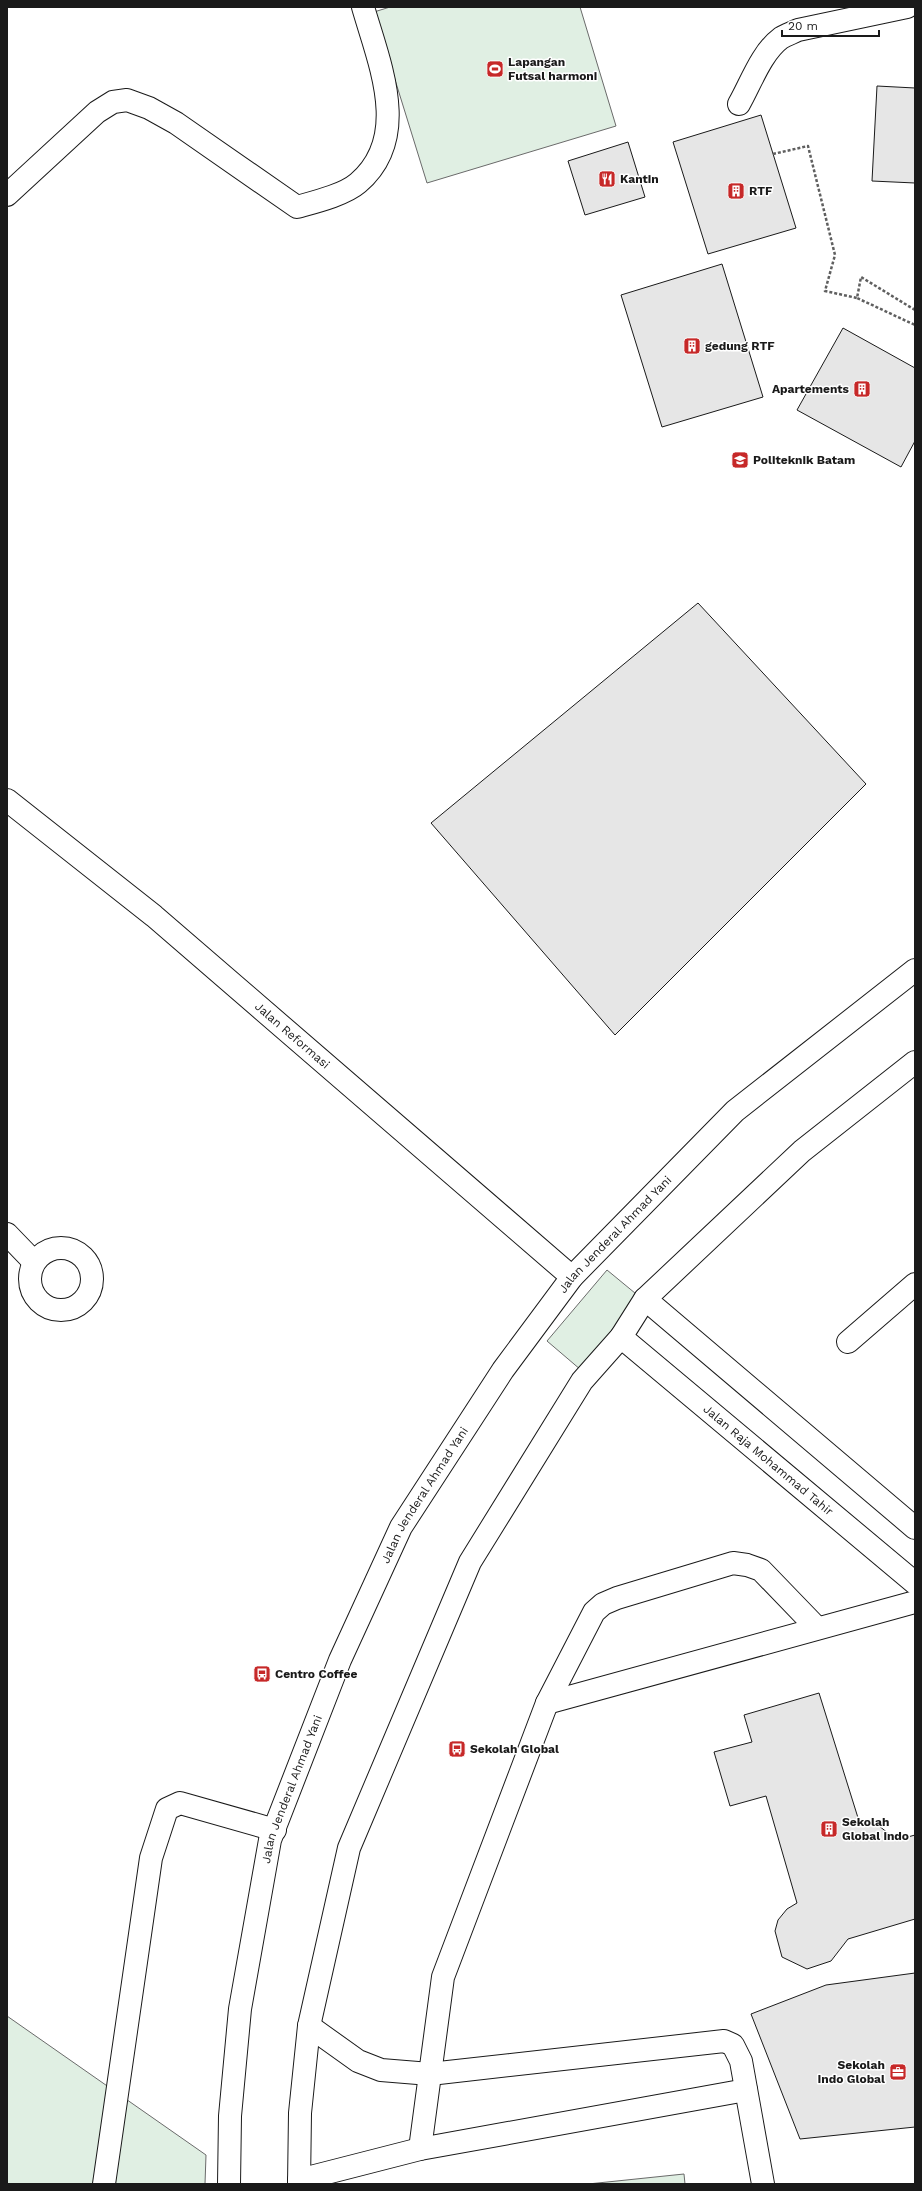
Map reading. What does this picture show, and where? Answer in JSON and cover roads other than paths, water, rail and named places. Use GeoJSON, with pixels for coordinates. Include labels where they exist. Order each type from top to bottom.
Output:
{"type":"FeatureCollection","features":[{"type":"Feature","properties":{"kind":"main road"},"geometry":{"type":"LineString","coordinates":[[7,195],[97,112],[114,102],[127,100],[149,108],[176,122],[296,207],[325,199],[358,184],[376,163],[388,134],[389,107],[363,7]]}},
{"type":"Feature","properties":{"kind":"main road"},"geometry":{"type":"LineString","coordinates":[[739,104],[772,46],[782,38],[798,30],[907,7]]}},
{"type":"Feature","properties":{"kind":"main road","name":"Jalan Reformasi"},"geometry":{"type":"LineString","coordinates":[[7,800],[154,916],[572,1277]]}},
{"type":"Feature","properties":{"kind":"main road","name":"Jalan Jenderal Ahmad Yani"},"geometry":{"type":"LineString","coordinates":[[229,2184],[230,2116],[240,2009],[270,1840],[340,1660],[401,1527],[503,1370],[572,1277],[735,1111],[915,970]]}},
{"type":"Feature","properties":{"kind":"main road"},"geometry":{"type":"LineString","coordinates":[[746,2090],[420,2149],[299,2182],[300,2113],[309,2026],[349,1848],[470,1562],[582,1381],[622,1337],[645,1299],[802,1151],[915,1062]]}},
{"type":"Feature","properties":{"kind":"main road"},"geometry":{"type":"LineString","coordinates":[[7,1234],[34,1262]]}},
{"type":"Feature","properties":{"kind":"main road"},"geometry":{"type":"LineString","coordinates":[[848,1342],[915,1284]]}},
{"type":"Feature","properties":{"kind":"main road"},"geometry":{"type":"LineString","coordinates":[[645,1299],[915,1528]]}},
{"type":"Feature","properties":{"kind":"main road","name":"Jalan Raja Mohammad Tahir"},"geometry":{"type":"LineString","coordinates":[[622,1337],[915,1583]]}},
{"type":"Feature","properties":{"kind":"main road"},"geometry":{"type":"LineString","coordinates":[[420,2149],[443,1977],[547,1702],[594,1612],[603,1604],[616,1598],[732,1563],[761,1570],[817,1628]]}},
{"type":"Feature","properties":{"kind":"main road"},"geometry":{"type":"LineString","coordinates":[[547,1702],[915,1602]]}},
{"type":"Feature","properties":{"kind":"main road"},"geometry":{"type":"LineString","coordinates":[[104,2184],[151,1858],[167,1809],[180,1803],[275,1830]]}},
{"type":"Feature","properties":{"kind":"main road"},"geometry":{"type":"LineString","coordinates":[[309,2026],[358,2061],[381,2070],[430,2074],[724,2041],[733,2045],[742,2061],[763,2184]]}},
{"type":"Feature","properties":{"kind":"place","name":"Lapangan Futsal harmoni"},"geometry":{"type":"Point","coordinates":[495,69]}},
{"type":"Feature","properties":{"kind":"place","name":"Kantin"},"geometry":{"type":"Point","coordinates":[607,179]}},
{"type":"Feature","properties":{"kind":"place","name":"RTF"},"geometry":{"type":"Point","coordinates":[736,191]}},
{"type":"Feature","properties":{"kind":"place","name":"gedung RTF"},"geometry":{"type":"Point","coordinates":[692,346]}},
{"type":"Feature","properties":{"kind":"place","name":"Apartements"},"geometry":{"type":"Point","coordinates":[862,389]}},
{"type":"Feature","properties":{"kind":"place","name":"Politeknik Batam"},"geometry":{"type":"Point","coordinates":[740,460]}},
{"type":"Feature","properties":{"kind":"place","name":"Centro Coffee"},"geometry":{"type":"Point","coordinates":[262,1674]}},
{"type":"Feature","properties":{"kind":"place","name":"Sekolah Global"},"geometry":{"type":"Point","coordinates":[457,1749]}},
{"type":"Feature","properties":{"kind":"place","name":"Sekolah Global indo"},"geometry":{"type":"Point","coordinates":[829,1829]}},
{"type":"Feature","properties":{"kind":"place","name":"Sekolah Indo Global"},"geometry":{"type":"Point","coordinates":[898,2072]}}]}
